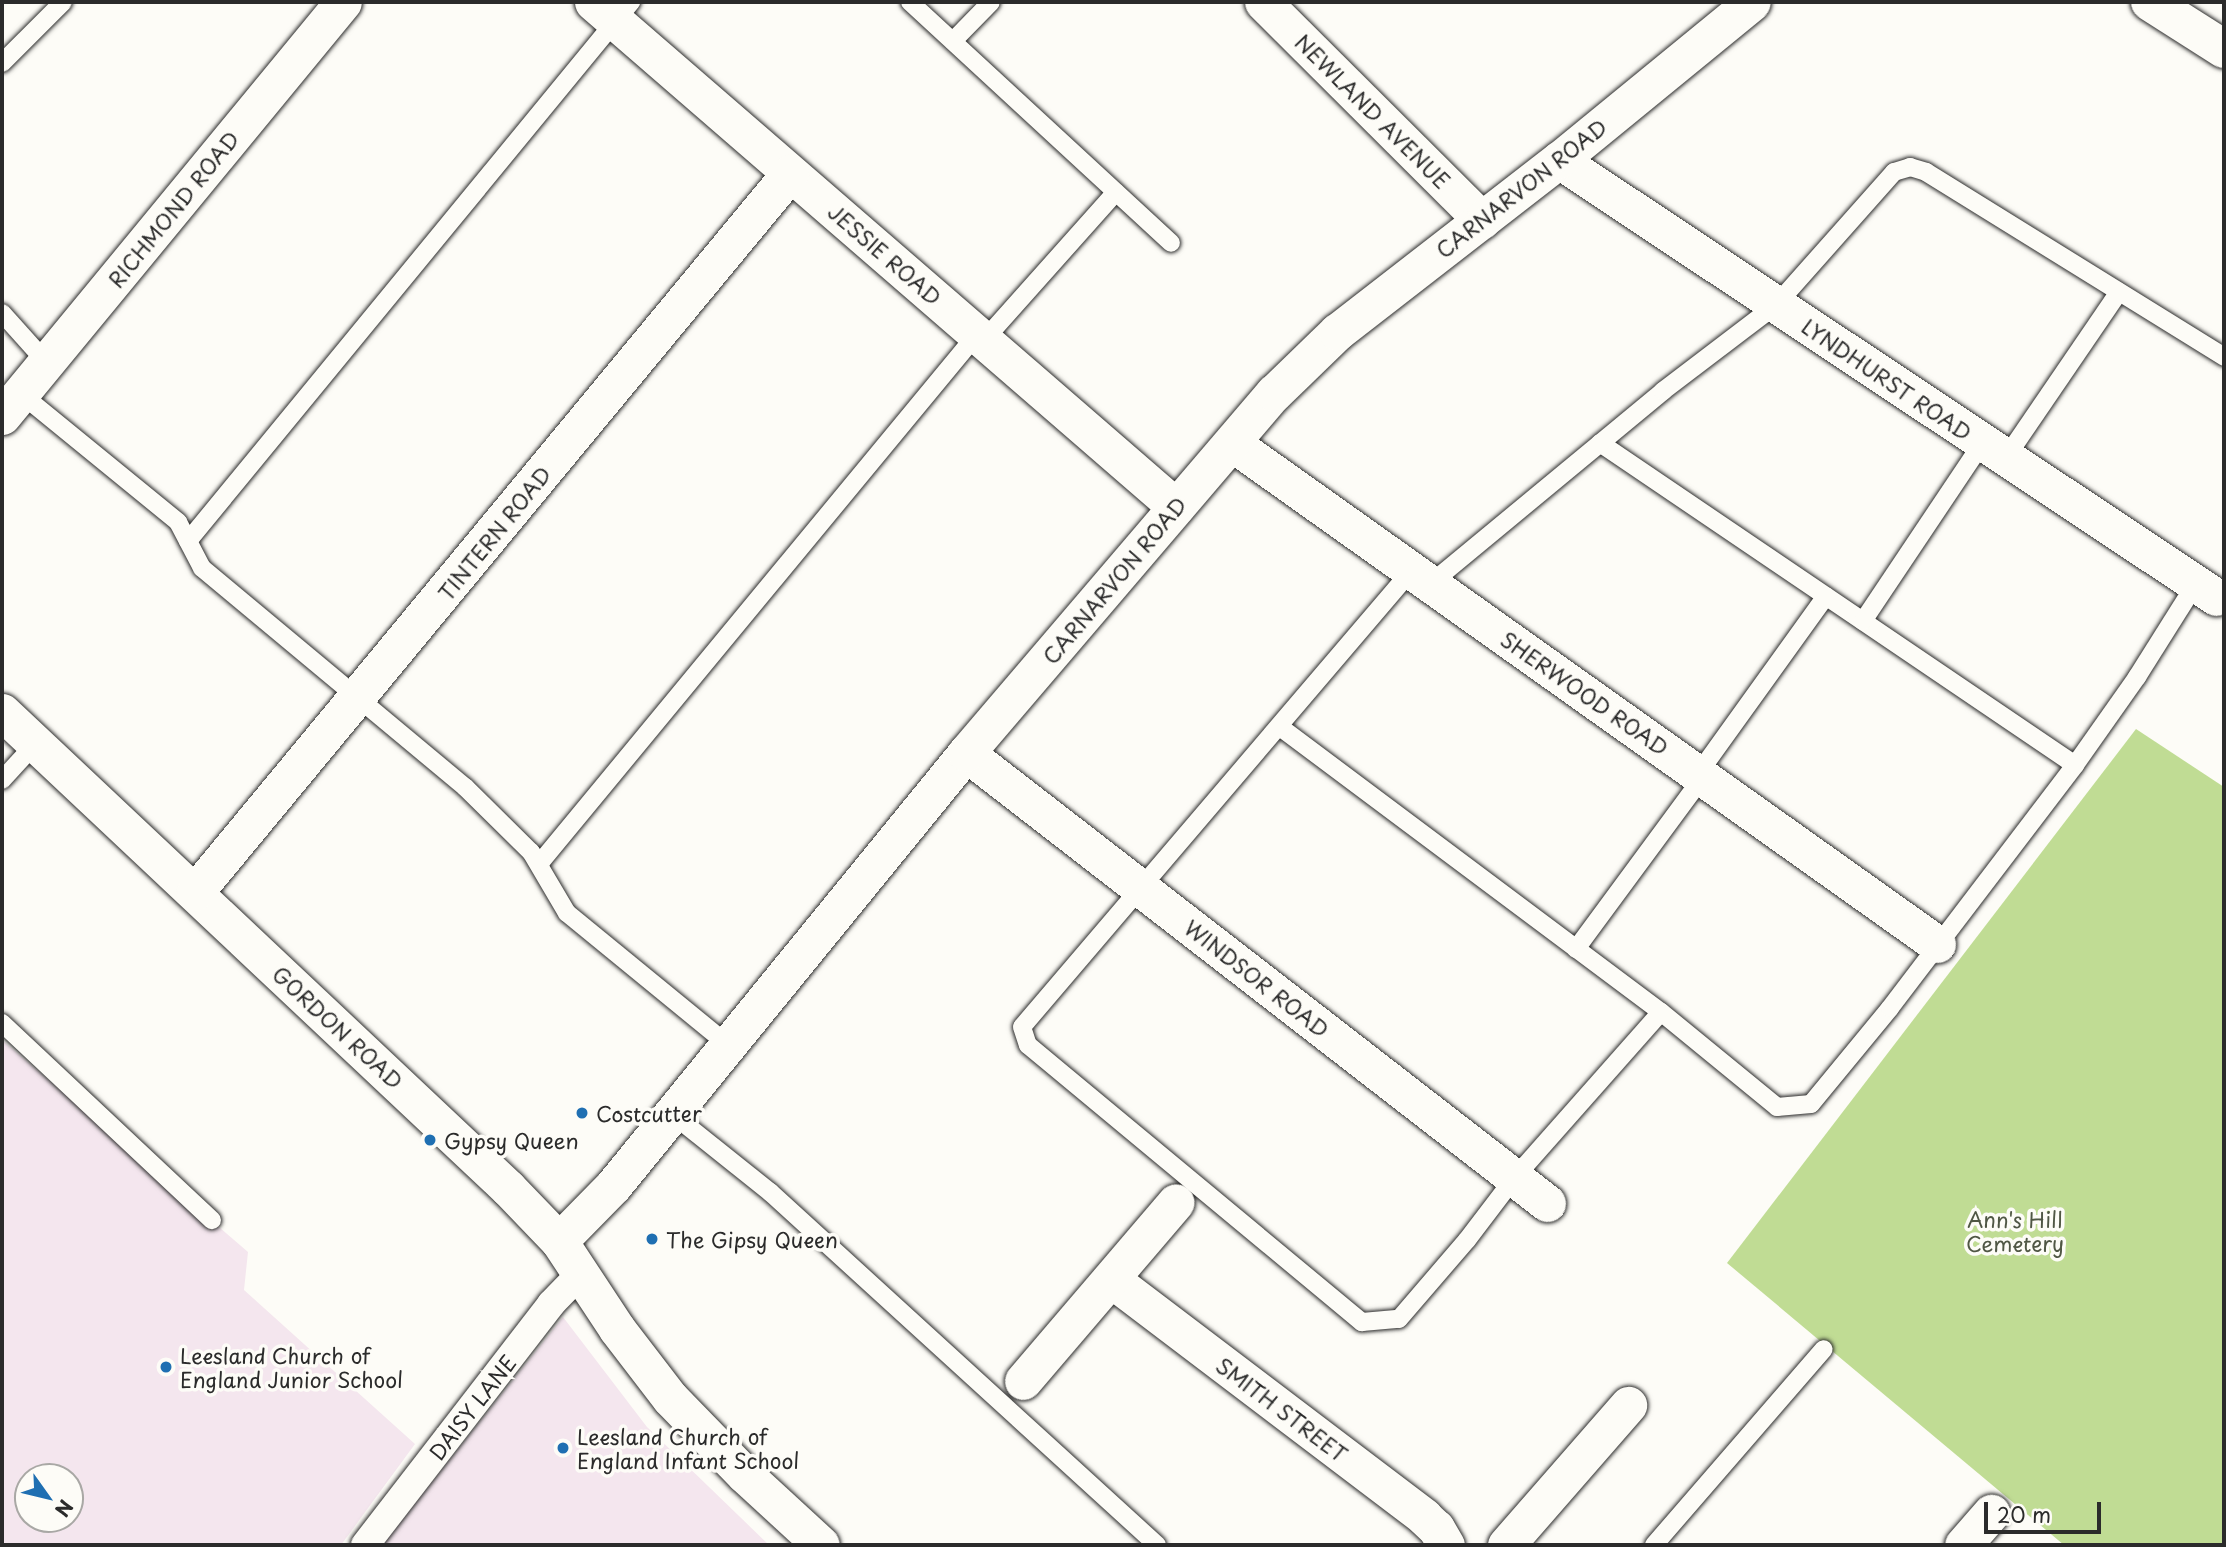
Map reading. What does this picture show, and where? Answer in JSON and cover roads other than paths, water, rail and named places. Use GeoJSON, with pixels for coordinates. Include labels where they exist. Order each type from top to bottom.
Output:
{"type":"FeatureCollection","features":[{"type":"Feature","properties":{"kind":"street","name":"RICHMOND ROAD"},"geometry":{"type":"LineString","coordinates":[[11,405],[343,2]]}},
{"type":"Feature","properties":{"kind":"street","name":"NEWLAND AVENUE"},"geometry":{"type":"LineString","coordinates":[[1263,2],[1482,220]]}},
{"type":"Feature","properties":{"kind":"street","name":"CARNARVON ROAD"},"geometry":{"type":"LineString","coordinates":[[559,1241],[613,1186],[966,753],[1274,393],[1337,332],[1559,160],[1752,2]]}},
{"type":"Feature","properties":{"kind":"street"},"geometry":{"type":"LineString","coordinates":[[2150,2],[2224,49]]}},
{"type":"Feature","properties":{"kind":"street","name":"JESSIE ROAD"},"geometry":{"type":"LineString","coordinates":[[613,8],[790,173],[1176,507]]}},
{"type":"Feature","properties":{"kind":"street","name":"LYNDHURST ROAD"},"geometry":{"type":"LineString","coordinates":[[1559,160],[1994,451],[2212,589]]}},
{"type":"Feature","properties":{"kind":"street","name":"TINTERN ROAD"},"geometry":{"type":"LineString","coordinates":[[195,892],[790,173]]}},
{"type":"Feature","properties":{"kind":"street","name":"SHERWOOD ROAD"},"geometry":{"type":"LineString","coordinates":[[1232,443],[1937,944]]}},
{"type":"Feature","properties":{"kind":"street","name":"GORDON ROAD"},"geometry":{"type":"LineString","coordinates":[[2,712],[482,1162],[559,1241],[645,1367],[745,1475],[821,1545]]}},
{"type":"Feature","properties":{"kind":"street","name":"WINDSOR ROAD"},"geometry":{"type":"LineString","coordinates":[[966,753],[1547,1203]]}},
{"type":"Feature","properties":{"kind":"street"},"geometry":{"type":"LineString","coordinates":[[1023,1381],[1176,1202]]}},
{"type":"Feature","properties":{"kind":"street","name":"DAISY LANE"},"geometry":{"type":"LineString","coordinates":[[365,1545],[551,1304],[582,1272]]}},
{"type":"Feature","properties":{"kind":"street","name":"SMITH STREET"},"geometry":{"type":"LineString","coordinates":[[1111,1279],[1424,1517],[1436,1528],[1446,1545]]}},
{"type":"Feature","properties":{"kind":"street"},"geometry":{"type":"LineString","coordinates":[[1506,1545],[1628,1405]]}},
{"type":"Feature","properties":{"kind":"street"},"geometry":{"type":"LineString","coordinates":[[1963,1545],[1991,1513]]}},
{"type":"Feature","properties":{"kind":"lane"},"geometry":{"type":"LineString","coordinates":[[2,63],[63,2]]}},
{"type":"Feature","properties":{"kind":"lane"},"geometry":{"type":"LineString","coordinates":[[910,2],[1171,243]]}},
{"type":"Feature","properties":{"kind":"lane"},"geometry":{"type":"LineString","coordinates":[[953,41],[991,2]]}},
{"type":"Feature","properties":{"kind":"lane"},"geometry":{"type":"LineString","coordinates":[[188,541],[613,8]]}},
{"type":"Feature","properties":{"kind":"lane"},"geometry":{"type":"LineString","coordinates":[[1661,1012],[1515,1177],[1467,1240],[1399,1318],[1363,1322],[1028,1045],[1022,1027],[1139,887],[1280,727],[1421,577],[1600,443],[1776,305],[1894,172],[1910,167],[1926,172],[2224,357]]}},
{"type":"Feature","properties":{"kind":"lane"},"geometry":{"type":"LineString","coordinates":[[538,864],[981,337],[1116,192]]}},
{"type":"Feature","properties":{"kind":"lane"},"geometry":{"type":"LineString","coordinates":[[1863,621],[2119,292]]}},
{"type":"Feature","properties":{"kind":"lane"},"geometry":{"type":"LineString","coordinates":[[2,313],[47,362]]}},
{"type":"Feature","properties":{"kind":"lane"},"geometry":{"type":"LineString","coordinates":[[11,405],[178,522],[202,568],[465,787],[531,852],[567,912],[727,1044]]}},
{"type":"Feature","properties":{"kind":"lane"},"geometry":{"type":"LineString","coordinates":[[1600,443],[2076,765]]}},
{"type":"Feature","properties":{"kind":"lane"},"geometry":{"type":"LineString","coordinates":[[1280,727],[1661,1012],[1777,1107],[1811,1104],[1890,1008],[2076,765],[2137,677],[2212,589]]}},
{"type":"Feature","properties":{"kind":"lane"},"geometry":{"type":"LineString","coordinates":[[1576,949],[1826,596]]}},
{"type":"Feature","properties":{"kind":"lane"},"geometry":{"type":"LineString","coordinates":[[2,780],[35,744]]}},
{"type":"Feature","properties":{"kind":"lane"},"geometry":{"type":"LineString","coordinates":[[2,1023],[212,1220]]}},
{"type":"Feature","properties":{"kind":"lane"},"geometry":{"type":"LineString","coordinates":[[671,1113],[779,1201],[1157,1545]]}},
{"type":"Feature","properties":{"kind":"lane"},"geometry":{"type":"LineString","coordinates":[[1654,1545],[1824,1349]]}},
{"type":"Feature","properties":{"kind":"place","name":"Costcutter"},"geometry":{"type":"Point","coordinates":[582,1113]}},
{"type":"Feature","properties":{"kind":"place","name":"Gypsy Queen"},"geometry":{"type":"Point","coordinates":[430,1140]}},
{"type":"Feature","properties":{"kind":"place","name":"The Gipsy Queen"},"geometry":{"type":"Point","coordinates":[652,1239]}},
{"type":"Feature","properties":{"kind":"place","name":"Leesland Church of England Junior School"},"geometry":{"type":"Point","coordinates":[166,1367]}},
{"type":"Feature","properties":{"kind":"place","name":"Leesland Church of England Infant School"},"geometry":{"type":"Point","coordinates":[563,1448]}},
{"type":"Feature","properties":{"kind":"park label","name":"Ann's Hill Cemetery"},"geometry":{"type":"Point","coordinates":[2015,1231]}}]}
